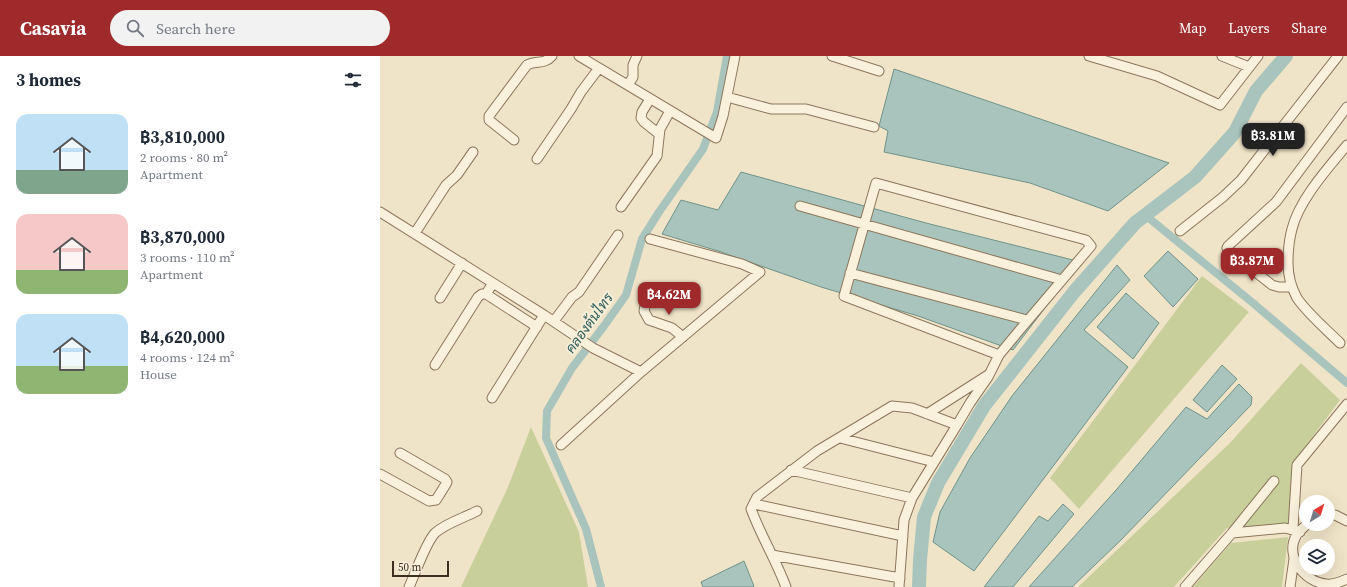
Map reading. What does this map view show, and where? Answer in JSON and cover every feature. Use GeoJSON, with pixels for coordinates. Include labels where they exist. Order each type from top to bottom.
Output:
{"type":"FeatureCollection","features":[{"type":"Feature","properties":{"kind":"street"},"geometry":{"type":"LineString","coordinates":[[514,140],[489,120],[489,116],[527,65],[547,61],[552,56]]}},
{"type":"Feature","properties":{"kind":"street"},"geometry":{"type":"LineString","coordinates":[[580,56],[716,138],[723,116],[735,56]]}},
{"type":"Feature","properties":{"kind":"street"},"geometry":{"type":"LineString","coordinates":[[628,85],[634,74],[634,65],[637,56]]}},
{"type":"Feature","properties":{"kind":"street"},"geometry":{"type":"LineString","coordinates":[[832,56],[879,71]]}},
{"type":"Feature","properties":{"kind":"street"},"geometry":{"type":"LineString","coordinates":[[1089,56],[1157,76],[1220,105],[1258,56]]}},
{"type":"Feature","properties":{"kind":"street"},"geometry":{"type":"LineString","coordinates":[[1222,56],[1249,67]]}},
{"type":"Feature","properties":{"kind":"street"},"geometry":{"type":"LineString","coordinates":[[1180,231],[1223,197],[1241,180],[1338,56]]}},
{"type":"Feature","properties":{"kind":"street"},"geometry":{"type":"LineString","coordinates":[[537,159],[572,109],[581,92],[598,68]]}},
{"type":"Feature","properties":{"kind":"street"},"geometry":{"type":"LineString","coordinates":[[727,97],[771,109],[806,109],[874,127]]}},
{"type":"Feature","properties":{"kind":"street"},"geometry":{"type":"LineString","coordinates":[[650,99],[642,112],[641,118],[659,134]]}},
{"type":"Feature","properties":{"kind":"street"},"geometry":{"type":"LineString","coordinates":[[1292,287],[1278,287],[1272,285],[1229,251],[1228,246],[1276,202],[1347,107]]}},
{"type":"Feature","properties":{"kind":"street"},"geometry":{"type":"LineString","coordinates":[[621,207],[657,156],[659,149],[659,134],[663,122],[670,111]]}},
{"type":"Feature","properties":{"kind":"street"},"geometry":{"type":"LineString","coordinates":[[1340,343],[1298,299],[1292,287],[1288,272],[1288,254],[1292,228],[1301,208],[1324,172],[1347,145]]}},
{"type":"Feature","properties":{"kind":"street"},"geometry":{"type":"LineString","coordinates":[[415,233],[446,185],[457,175],[473,152]]}},
{"type":"Feature","properties":{"kind":"street"},"geometry":{"type":"LineString","coordinates":[[772,555],[900,582],[904,520],[912,498],[970,403],[990,374],[999,355],[1091,246],[1086,240],[876,183],[844,296],[999,355]]}},
{"type":"Feature","properties":{"kind":"street"},"geometry":{"type":"LineString","coordinates":[[800,206],[1062,280]]}},
{"type":"Feature","properties":{"kind":"street"},"geometry":{"type":"LineString","coordinates":[[380,212],[493,282],[588,344],[641,372]]}},
{"type":"Feature","properties":{"kind":"street"},"geometry":{"type":"LineString","coordinates":[[554,321],[572,297],[579,292],[618,235]]}},
{"type":"Feature","properties":{"kind":"street"},"geometry":{"type":"LineString","coordinates":[[561,445],[641,372],[760,272],[742,264],[650,239]]}},
{"type":"Feature","properties":{"kind":"street"},"geometry":{"type":"LineString","coordinates":[[440,298],[462,263]]}},
{"type":"Feature","properties":{"kind":"street"},"geometry":{"type":"LineString","coordinates":[[850,273],[1027,320]]}},
{"type":"Feature","properties":{"kind":"street"},"geometry":{"type":"LineString","coordinates":[[486,294],[493,282]]}},
{"type":"Feature","properties":{"kind":"street"},"geometry":{"type":"LineString","coordinates":[[435,365],[478,297],[482,294],[486,294],[538,328]]}},
{"type":"Feature","properties":{"kind":"street"},"geometry":{"type":"LineString","coordinates":[[646,301],[644,311],[649,320],[672,328],[682,337]]}},
{"type":"Feature","properties":{"kind":"street"},"geometry":{"type":"LineString","coordinates":[[492,398],[538,328],[544,315]]}},
{"type":"Feature","properties":{"kind":"street"},"geometry":{"type":"LineString","coordinates":[[927,414],[990,374]]}},
{"type":"Feature","properties":{"kind":"street"},"geometry":{"type":"LineString","coordinates":[[1290,587],[1296,536],[1297,465],[1347,404]]}},
{"type":"Feature","properties":{"kind":"street"},"geometry":{"type":"LineString","coordinates":[[786,587],[759,530],[751,509],[757,497],[817,451],[892,406],[912,408],[957,425]]}},
{"type":"Feature","properties":{"kind":"street"},"geometry":{"type":"LineString","coordinates":[[840,438],[934,462]]}},
{"type":"Feature","properties":{"kind":"street"},"geometry":{"type":"LineString","coordinates":[[380,474],[429,501],[436,500],[447,482],[445,479],[400,453]]}},
{"type":"Feature","properties":{"kind":"street"},"geometry":{"type":"LineString","coordinates":[[791,470],[912,498]]}},
{"type":"Feature","properties":{"kind":"street"},"geometry":{"type":"LineString","coordinates":[[1185,587],[1232,533],[1274,481]]}},
{"type":"Feature","properties":{"kind":"street"},"geometry":{"type":"LineString","coordinates":[[754,504],[903,536]]}},
{"type":"Feature","properties":{"kind":"street"},"geometry":{"type":"LineString","coordinates":[[410,587],[427,545],[436,533],[442,528],[477,511]]}},
{"type":"Feature","properties":{"kind":"street"},"geometry":{"type":"LineString","coordinates":[[1335,515],[1347,521]]}},
{"type":"Feature","properties":{"kind":"street"},"geometry":{"type":"LineString","coordinates":[[1232,533],[1284,528],[1296,530],[1299,528]]}},
{"type":"Feature","properties":{"kind":"street"},"geometry":{"type":"LineString","coordinates":[[1294,557],[1299,568],[1306,576],[1316,582],[1326,584],[1337,583],[1347,579]]}},
{"type":"Feature","properties":{"kind":"street"},"geometry":{"type":"LineString","coordinates":[[1339,587],[1347,579]]}},
{"type":"Feature","properties":{"kind":"green space"},"geometry":{"type":"Polygon","coordinates":[[[1202,276],[1249,312],[1079,509],[1050,478],[1202,276]]]}},
{"type":"Feature","properties":{"kind":"green space"},"geometry":{"type":"Polygon","coordinates":[[[1301,363],[1340,400],[1293,463],[1290,523],[1227,528],[1174,587],[1078,587],[1230,443],[1301,363]]]}},
{"type":"Feature","properties":{"kind":"green space"},"geometry":{"type":"Polygon","coordinates":[[[531,427],[579,532],[588,587],[461,587],[508,487],[531,427]]]}},
{"type":"Feature","properties":{"kind":"green space"},"geometry":{"type":"Polygon","coordinates":[[[1288,537],[1282,587],[1193,587],[1231,543],[1288,537]]]}},
{"type":"Feature","properties":{"kind":"water"},"geometry":{"type":"Polygon","coordinates":[[[894,69],[1169,163],[1108,211],[1030,183],[884,152],[888,131],[879,126],[894,69]]]}},
{"type":"Feature","properties":{"kind":"water"},"geometry":{"type":"Polygon","coordinates":[[[741,172],[926,223],[1073,260],[1076,267],[1013,350],[918,316],[821,287],[718,251],[662,234],[681,200],[718,210],[741,172]]]}},
{"type":"Feature","properties":{"kind":"water"},"geometry":{"type":"Polygon","coordinates":[[[1168,251],[1198,279],[1173,307],[1144,276],[1168,251]]]}},
{"type":"Feature","properties":{"kind":"water"},"geometry":{"type":"Polygon","coordinates":[[[1117,265],[1130,280],[1084,330],[1128,367],[974,571],[933,542],[940,512],[970,458],[1012,396],[1117,265]]]}},
{"type":"Feature","properties":{"kind":"water"},"geometry":{"type":"Polygon","coordinates":[[[1126,293],[1159,323],[1133,359],[1097,327],[1126,293]]]}},
{"type":"Feature","properties":{"kind":"water"},"geometry":{"type":"Polygon","coordinates":[[[1222,365],[1237,379],[1207,412],[1193,400],[1222,365]]]}},
{"type":"Feature","properties":{"kind":"water"},"geometry":{"type":"Polygon","coordinates":[[[1239,384],[1252,397],[1251,405],[1120,541],[1072,587],[1029,587],[1117,489],[1186,407],[1207,419],[1239,384]]]}},
{"type":"Feature","properties":{"kind":"water"},"geometry":{"type":"Polygon","coordinates":[[[1063,504],[1074,514],[1013,587],[984,587],[1039,516],[1048,521],[1063,504]]]}},
{"type":"Feature","properties":{"kind":"water"},"geometry":{"type":"Polygon","coordinates":[[[744,561],[754,586],[753,587],[703,587],[701,582],[744,561]]]}},
{"type":"Feature","properties":{"kind":"waterway","name":"คลองต้นไทร"},"geometry":{"type":"LineString","coordinates":[[601,587],[586,529],[546,438],[547,411],[572,368],[626,295],[642,239],[703,149],[717,112],[727,56]]}},
{"type":"Feature","properties":{"kind":"waterway"},"geometry":{"type":"LineString","coordinates":[[919,587],[924,517],[938,483],[984,406],[1074,292],[1135,223],[1195,177],[1235,132],[1256,91],[1286,56]]}},
{"type":"Feature","properties":{"kind":"waterway"},"geometry":{"type":"LineString","coordinates":[[1145,215],[1253,303],[1347,383]]}}]}
